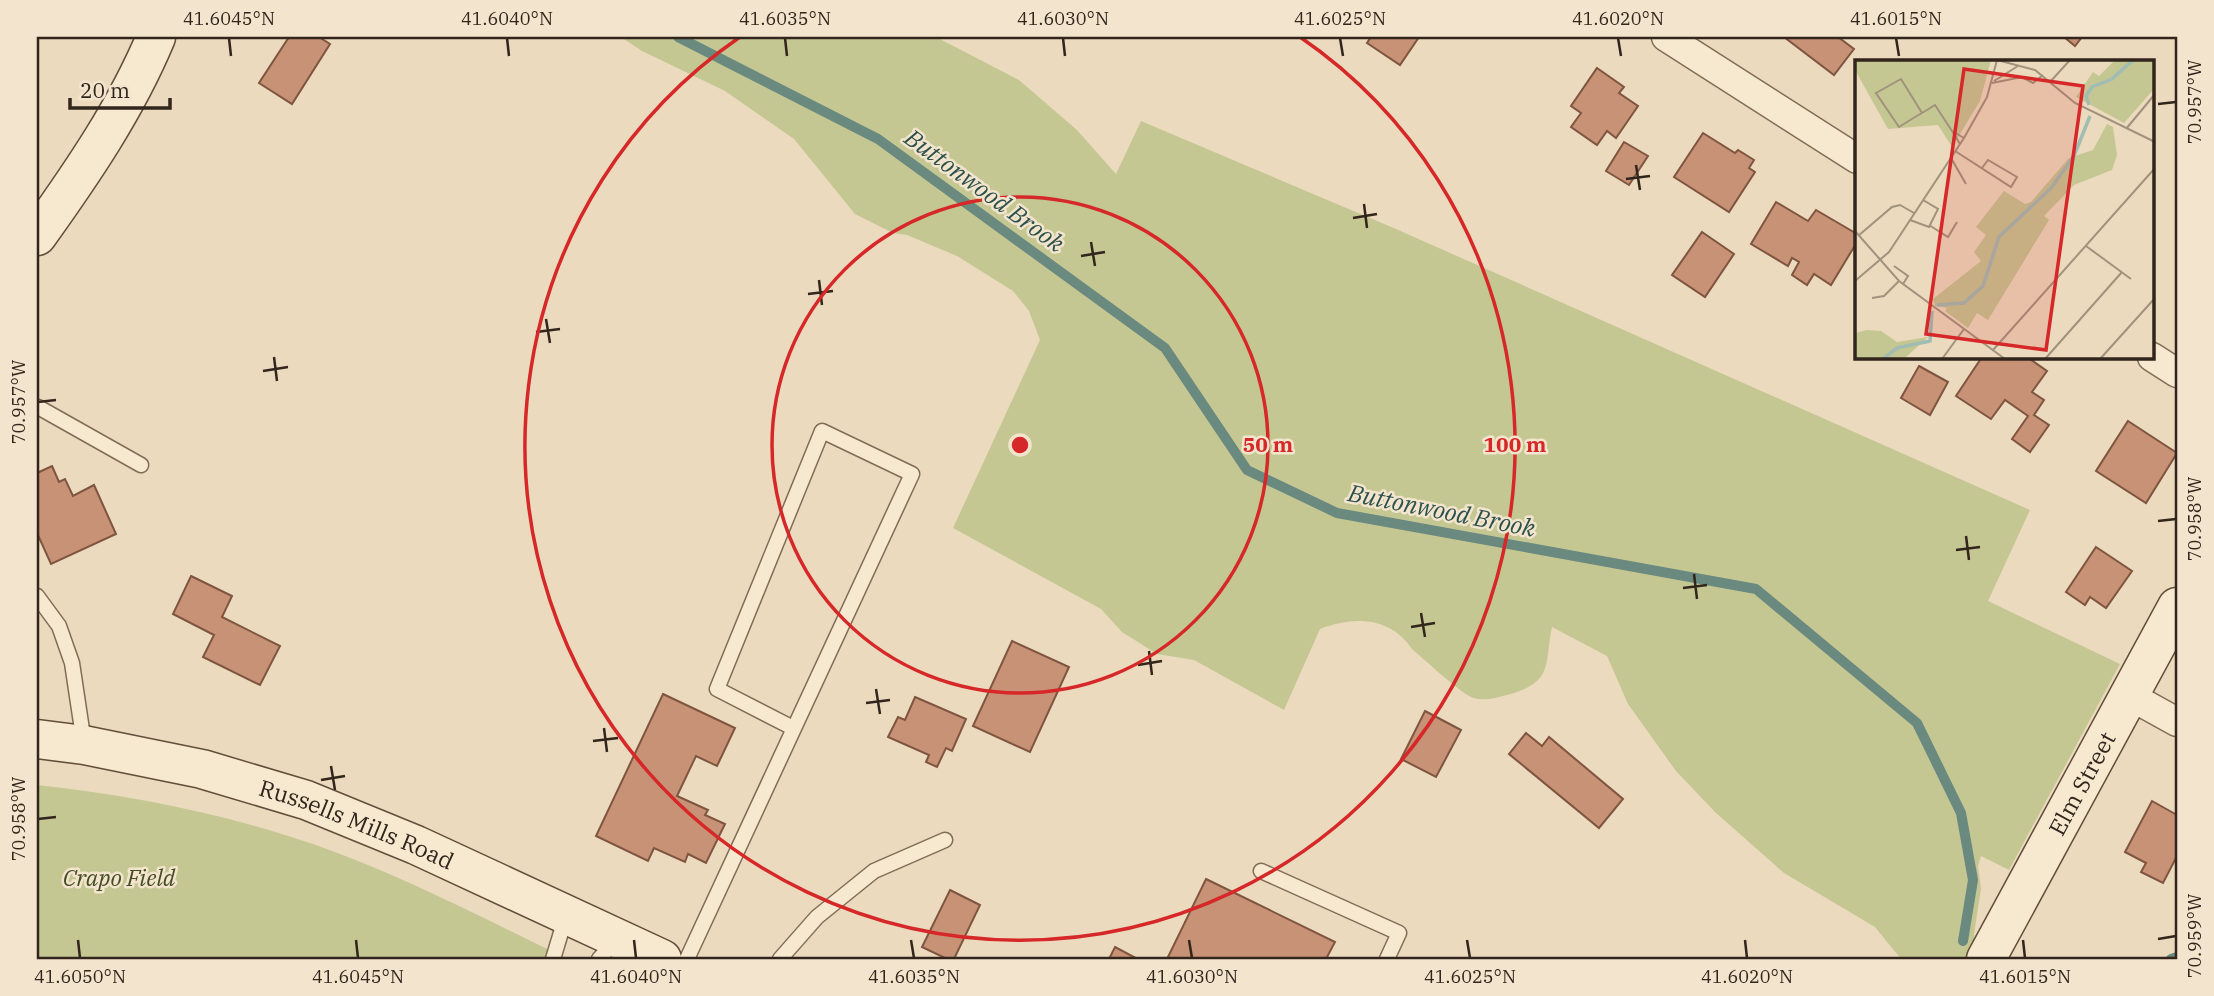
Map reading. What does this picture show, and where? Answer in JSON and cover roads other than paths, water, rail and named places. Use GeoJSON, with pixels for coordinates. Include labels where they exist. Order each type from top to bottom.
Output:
{"type":"FeatureCollection","features":[{"type":"Feature","properties":{"kind":"main road"},"geometry":{"type":"LineString","coordinates":[[37,236],[98,148],[132,88],[156,37]]}},
{"type":"Feature","properties":{"kind":"main road","name":"Elm Street"},"geometry":{"type":"LineString","coordinates":[[1986,959],[2177,607]]}},
{"type":"Feature","properties":{"kind":"main road"},"geometry":{"type":"LineString","coordinates":[[37,714],[84,744]]}},
{"type":"Feature","properties":{"kind":"main road","name":"Russells Mills Road"},"geometry":{"type":"LineString","coordinates":[[37,739],[84,744],[202,769],[306,800],[416,845],[567,915],[608,949],[662,959]]}},
{"type":"Feature","properties":{"kind":"street"},"geometry":{"type":"LineString","coordinates":[[1666,37],[1855,158]]}},
{"type":"Feature","properties":{"kind":"street"},"geometry":{"type":"LineString","coordinates":[[2154,358],[2177,373]]}},
{"type":"Feature","properties":{"kind":"street"},"geometry":{"type":"LineString","coordinates":[[2130,696],[2177,722]]}},
{"type":"Feature","properties":{"kind":"lane"},"geometry":{"type":"LineString","coordinates":[[37,408],[141,465]]}},
{"type":"Feature","properties":{"kind":"lane"},"geometry":{"type":"LineString","coordinates":[[687,959],[912,474],[822,431],[717,689],[793,728]]}},
{"type":"Feature","properties":{"kind":"lane"},"geometry":{"type":"LineString","coordinates":[[37,596],[59,626],[72,663],[84,744]]}},
{"type":"Feature","properties":{"kind":"lane"},"geometry":{"type":"LineString","coordinates":[[780,959],[817,917],[874,871],[945,840]]}},
{"type":"Feature","properties":{"kind":"lane"},"geometry":{"type":"LineString","coordinates":[[1261,871],[1399,933],[1387,959]]}},
{"type":"Feature","properties":{"kind":"lane"},"geometry":{"type":"LineString","coordinates":[[553,959],[567,915]]}},
{"type":"Feature","properties":{"kind":"waterway","name":"Buttonwood Brook"},"geometry":{"type":"LineString","coordinates":[[678,37],[878,139],[1165,348],[1247,470],[1337,513],[1756,589],[1917,723],[1961,813],[1973,880],[1963,941]]}},
{"type":"Feature","properties":{"kind":"waterway","name":"Buttonwood Brook"},"geometry":{"type":"LineString","coordinates":[[2171,959],[2177,957]]}},
{"type":"Feature","properties":{"kind":"park label","name":"Crapo Field"},"geometry":{"type":"Point","coordinates":[119,877]}}]}
